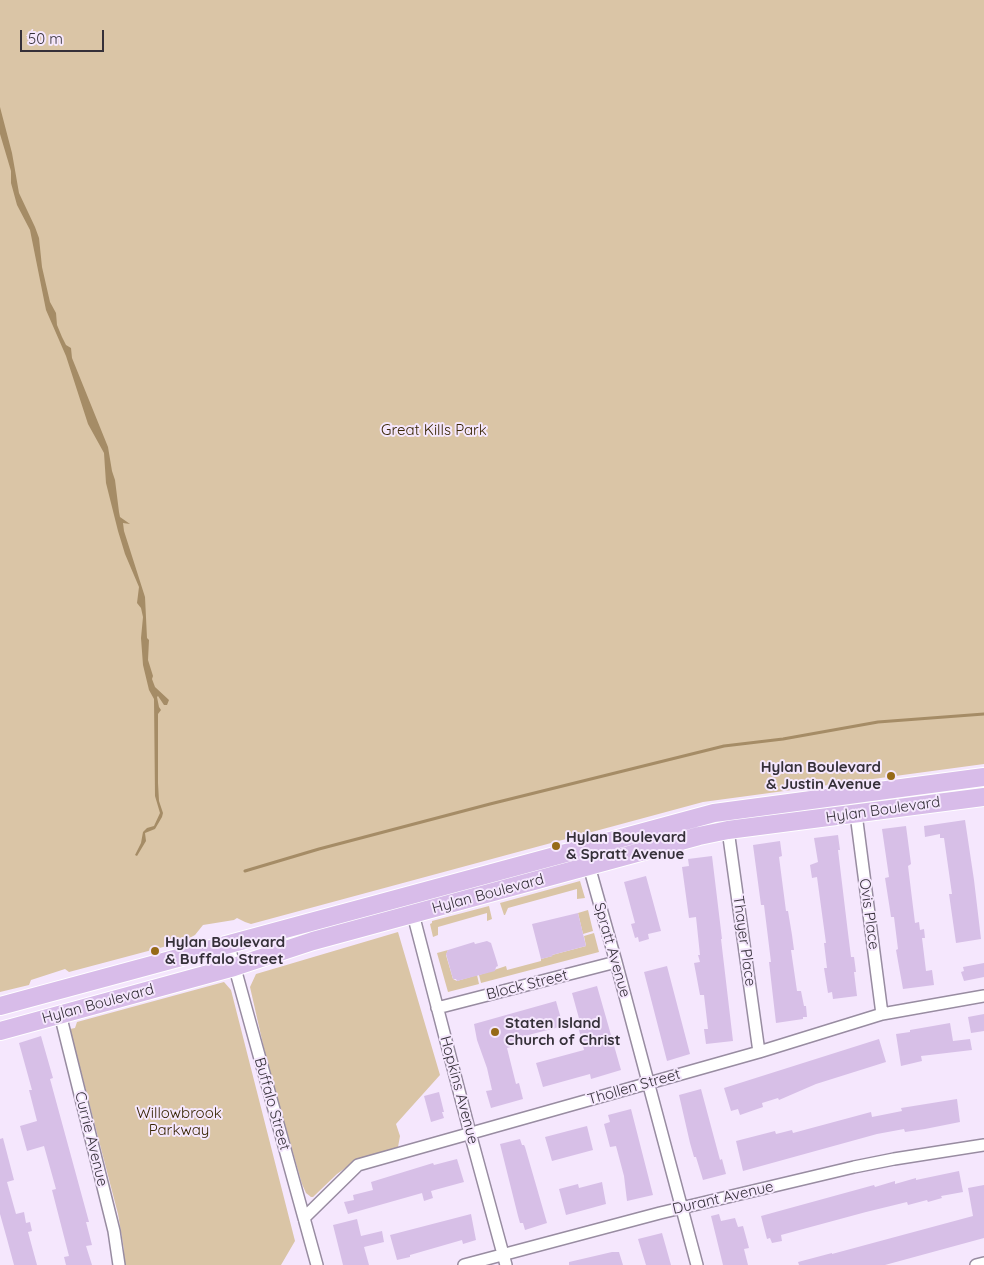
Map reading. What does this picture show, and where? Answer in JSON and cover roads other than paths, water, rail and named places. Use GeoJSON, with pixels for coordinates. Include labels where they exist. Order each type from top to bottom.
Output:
{"type":"FeatureCollection","features":[{"type":"Feature","properties":{"kind":"main road","name":"Hylan Boulevard"},"geometry":{"type":"LineString","coordinates":[[0,1006],[714,813],[984,777]]}},
{"type":"Feature","properties":{"kind":"main road","name":"Hylan Boulevard"},"geometry":{"type":"LineString","coordinates":[[0,1030],[234,967],[314,941],[699,836],[728,830],[984,797]]}},
{"type":"Feature","properties":{"kind":"street","name":"Ovis Place"},"geometry":{"type":"LineString","coordinates":[[856,814],[882,1014]]}},
{"type":"Feature","properties":{"kind":"street","name":"Thayer Place"},"geometry":{"type":"LineString","coordinates":[[728,830],[759,1052]]}},
{"type":"Feature","properties":{"kind":"street","name":"Spratt Avenue"},"geometry":{"type":"LineString","coordinates":[[589,866],[698,1265]]}},
{"type":"Feature","properties":{"kind":"street","name":"Hopkins Avenue"},"geometry":{"type":"LineString","coordinates":[[413,914],[505,1260]]}},
{"type":"Feature","properties":{"kind":"street","name":"Buffalo Street"},"geometry":{"type":"LineString","coordinates":[[228,943],[317,1265]]}},
{"type":"Feature","properties":{"kind":"street","name":"Block Street"},"geometry":{"type":"LineString","coordinates":[[437,1008],[616,962]]}},
{"type":"Feature","properties":{"kind":"street","name":"Thollen Street"},"geometry":{"type":"LineString","coordinates":[[304,1218],[358,1165],[649,1084],[882,1014],[984,996]]}},
{"type":"Feature","properties":{"kind":"street","name":"Currie Avenue"},"geometry":{"type":"LineString","coordinates":[[60,1014],[114,1231],[119,1265]]}},
{"type":"Feature","properties":{"kind":"street","name":"Durant Avenue"},"geometry":{"type":"LineString","coordinates":[[464,1265],[505,1260],[682,1208],[854,1167],[984,1145]]}},
{"type":"Feature","properties":{"kind":"street"},"geometry":{"type":"LineString","coordinates":[[976,1265],[984,1263]]}},
{"type":"Feature","properties":{"kind":"waterway"},"geometry":{"type":"LineString","coordinates":[[245,871],[319,849],[490,804],[724,746],[783,739],[878,722],[984,714]]}},
{"type":"Feature","properties":{"kind":"place","name":"Hylan Boulevard & Justin Avenue"},"geometry":{"type":"Point","coordinates":[891,776]}},
{"type":"Feature","properties":{"kind":"place","name":"Hylan Boulevard & Spratt Avenue"},"geometry":{"type":"Point","coordinates":[556,846]}},
{"type":"Feature","properties":{"kind":"place","name":"Hylan Boulevard & Buffalo Street"},"geometry":{"type":"Point","coordinates":[155,951]}},
{"type":"Feature","properties":{"kind":"place","name":"Staten Island Church of Christ"},"geometry":{"type":"Point","coordinates":[495,1032]}},
{"type":"Feature","properties":{"kind":"park label","name":"Great Kills Park"},"geometry":{"type":"Point","coordinates":[434,430]}},
{"type":"Feature","properties":{"kind":"park label","name":"Willowbrook Parkway"},"geometry":{"type":"Point","coordinates":[179,1122]}}]}
